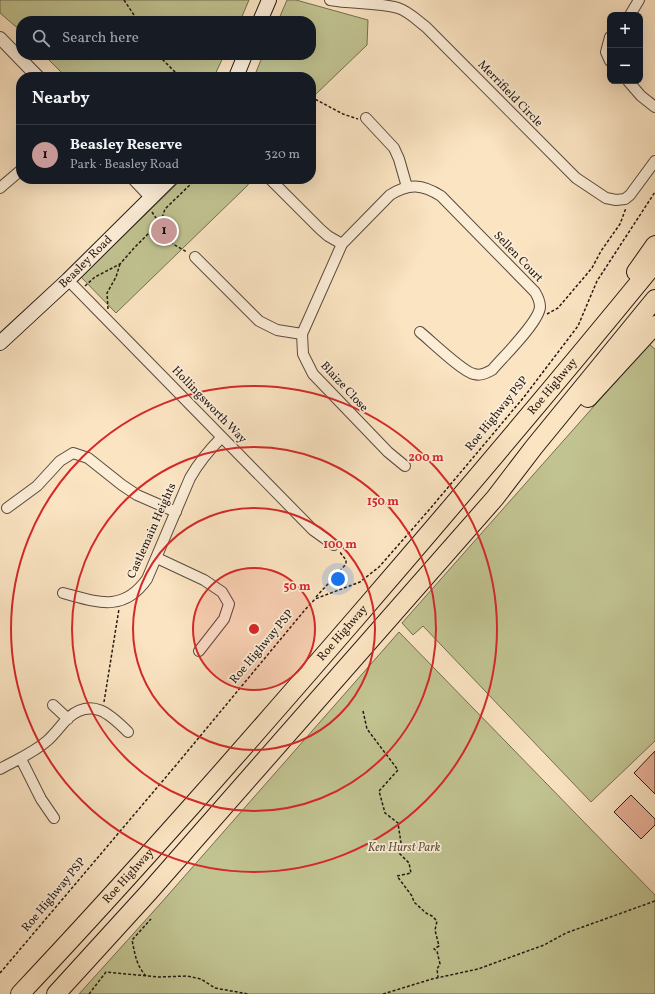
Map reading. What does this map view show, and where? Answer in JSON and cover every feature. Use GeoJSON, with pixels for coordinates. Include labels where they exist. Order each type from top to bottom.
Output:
{"type":"FeatureCollection","features":[{"type":"Feature","properties":{"kind":"highway"},"geometry":{"type":"LineString","coordinates":[[568,369],[655,245]]}},
{"type":"Feature","properties":{"kind":"highway","name":"Roe Highway"},"geometry":{"type":"LineString","coordinates":[[20,994],[74,937],[277,709],[568,369],[655,263]]}},
{"type":"Feature","properties":{"kind":"highway","name":"Roe Highway"},"geometry":{"type":"LineString","coordinates":[[56,994],[149,892],[494,498],[655,298]]}},
{"type":"Feature","properties":{"kind":"highway"},"geometry":{"type":"LineString","coordinates":[[494,498],[655,325]]}},
{"type":"Feature","properties":{"kind":"main road"},"geometry":{"type":"LineString","coordinates":[[262,16],[269,0]]}},
{"type":"Feature","properties":{"kind":"main road"},"geometry":{"type":"LineString","coordinates":[[238,72],[243,60]]}},
{"type":"Feature","properties":{"kind":"main road","name":"Beasley Road"},"geometry":{"type":"LineString","coordinates":[[0,343],[68,280],[165,184]]}},
{"type":"Feature","properties":{"kind":"street","name":"Merrifield Circle"},"geometry":{"type":"LineString","coordinates":[[330,0],[348,3],[382,2],[412,15],[426,27],[576,178],[606,198],[616,200],[625,199]]}},
{"type":"Feature","properties":{"kind":"street"},"geometry":{"type":"LineString","coordinates":[[632,12],[639,0]]}},
{"type":"Feature","properties":{"kind":"street"},"geometry":{"type":"LineString","coordinates":[[3,39],[16,47]]}},
{"type":"Feature","properties":{"kind":"street"},"geometry":{"type":"LineString","coordinates":[[3,39],[16,53]]}},
{"type":"Feature","properties":{"kind":"street"},"geometry":{"type":"LineString","coordinates":[[22,60],[33,72]]}},
{"type":"Feature","properties":{"kind":"street"},"geometry":{"type":"LineString","coordinates":[[31,60],[42,72]]}},
{"type":"Feature","properties":{"kind":"street"},"geometry":{"type":"LineString","coordinates":[[631,84],[641,96],[655,107]]}},
{"type":"Feature","properties":{"kind":"street"},"geometry":{"type":"LineString","coordinates":[[275,184],[320,229],[328,236],[342,244],[390,196],[398,190],[407,187],[399,159],[394,148],[366,118]]}},
{"type":"Feature","properties":{"kind":"street"},"geometry":{"type":"LineString","coordinates":[[625,199],[635,189],[655,161]]}},
{"type":"Feature","properties":{"kind":"street"},"geometry":{"type":"LineString","coordinates":[[0,188],[16,174]]}},
{"type":"Feature","properties":{"kind":"street"},"geometry":{"type":"LineString","coordinates":[[138,184],[151,198]]}},
{"type":"Feature","properties":{"kind":"street"},"geometry":{"type":"LineString","coordinates":[[147,184],[151,198]]}},
{"type":"Feature","properties":{"kind":"street","name":"Sellen Court"},"geometry":{"type":"LineString","coordinates":[[407,187],[417,186],[430,189],[441,196],[535,292],[539,299],[540,307],[538,314]]}},
{"type":"Feature","properties":{"kind":"street","name":"Blaize Close"},"geometry":{"type":"LineString","coordinates":[[342,244],[302,334],[303,354],[312,374],[388,452],[405,466]]}},
{"type":"Feature","properties":{"kind":"street"},"geometry":{"type":"LineString","coordinates":[[195,257],[259,321],[277,330],[302,334]]}},
{"type":"Feature","properties":{"kind":"street","name":"Hollingsworth Way"},"geometry":{"type":"LineString","coordinates":[[68,280],[313,530],[334,545]]}},
{"type":"Feature","properties":{"kind":"street"},"geometry":{"type":"LineString","coordinates":[[420,332],[465,370],[474,374],[484,374],[492,370],[535,320],[538,314]]}},
{"type":"Feature","properties":{"kind":"street","name":"Castlemain Heights"},"geometry":{"type":"LineString","coordinates":[[63,593],[97,602],[118,601],[130,597],[139,590],[147,579],[157,558],[190,478],[198,463],[209,449],[222,437]]}},
{"type":"Feature","properties":{"kind":"street"},"geometry":{"type":"LineString","coordinates":[[7,508],[37,486],[60,461],[73,453],[88,458],[137,496],[176,512]]}},
{"type":"Feature","properties":{"kind":"street"},"geometry":{"type":"LineString","coordinates":[[157,558],[204,580],[222,592],[229,604],[224,619],[199,651]]}},
{"type":"Feature","properties":{"kind":"street"},"geometry":{"type":"LineString","coordinates":[[53,705],[68,719]]}},
{"type":"Feature","properties":{"kind":"street"},"geometry":{"type":"LineString","coordinates":[[0,769],[33,751],[48,740],[68,719],[84,709],[90,708],[101,710],[114,718],[128,732]]}},
{"type":"Feature","properties":{"kind":"street"},"geometry":{"type":"LineString","coordinates":[[20,759],[41,800],[54,818]]}},
{"type":"Feature","properties":{"kind":"path"},"geometry":{"type":"LineString","coordinates":[[124,0],[135,16]]}},
{"type":"Feature","properties":{"kind":"path"},"geometry":{"type":"LineString","coordinates":[[163,60],[175,72]]}},
{"type":"Feature","properties":{"kind":"path"},"geometry":{"type":"LineString","coordinates":[[316,99],[343,114],[356,119],[366,118]]}},
{"type":"Feature","properties":{"kind":"path"},"geometry":{"type":"LineString","coordinates":[[84,287],[95,277],[120,264],[160,222],[165,209],[191,184]]}},
{"type":"Feature","properties":{"kind":"path","name":"Roe Highway PSP"},"geometry":{"type":"LineString","coordinates":[[0,973],[304,611],[315,599],[360,582],[379,567],[524,397],[578,326],[597,281],[655,192]]}},
{"type":"Feature","properties":{"kind":"path"},"geometry":{"type":"LineString","coordinates":[[151,198],[150,208],[173,244],[195,257]]}},
{"type":"Feature","properties":{"kind":"path"},"geometry":{"type":"LineString","coordinates":[[538,314],[543,317],[558,308],[592,268],[601,251],[620,224],[626,203],[625,199]]}},
{"type":"Feature","properties":{"kind":"path"},"geometry":{"type":"LineString","coordinates":[[104,317],[108,310],[107,293],[116,277],[120,264]]}},
{"type":"Feature","properties":{"kind":"path"},"geometry":{"type":"LineString","coordinates":[[315,599],[346,564],[346,560],[334,545]]}},
{"type":"Feature","properties":{"kind":"path"},"geometry":{"type":"LineString","coordinates":[[101,710],[106,697],[120,610],[118,601]]}},
{"type":"Feature","properties":{"kind":"path"},"geometry":{"type":"LineString","coordinates":[[363,711],[367,729],[398,770],[379,791],[379,795],[385,813],[398,823],[401,843],[397,850],[409,863],[411,873],[397,876],[412,896],[414,902],[437,921],[435,930],[439,946],[434,949],[437,951],[440,964],[437,969],[438,977]]}},
{"type":"Feature","properties":{"kind":"path"},"geometry":{"type":"LineString","coordinates":[[383,994],[438,977],[478,969],[544,945],[566,932],[655,901]]}},
{"type":"Feature","properties":{"kind":"path"},"geometry":{"type":"LineString","coordinates":[[146,976],[136,960],[132,940],[152,919]]}},
{"type":"Feature","properties":{"kind":"path"},"geometry":{"type":"LineString","coordinates":[[89,994],[106,972],[158,977],[187,976],[201,979],[215,988],[248,994]]}},
{"type":"Feature","properties":{"kind":"green space"},"geometry":{"type":"Polygon","coordinates":[[[0,0],[249,0],[242,16],[16,16],[16,27],[0,13],[0,0]]]}},
{"type":"Feature","properties":{"kind":"green space"},"geometry":{"type":"Polygon","coordinates":[[[287,0],[296,0],[368,20],[367,45],[316,94],[316,72],[256,72],[261,60],[316,60],[316,16],[280,16],[287,0]]]}},
{"type":"Feature","properties":{"kind":"green space"},"geometry":{"type":"Polygon","coordinates":[[[49,60],[222,60],[216,72],[61,72],[49,60]]]}},
{"type":"Feature","properties":{"kind":"green space"},"geometry":{"type":"Polygon","coordinates":[[[177,184],[248,184],[116,313],[81,277],[177,184]]]}},
{"type":"Feature","properties":{"kind":"green space"},"geometry":{"type":"Polygon","coordinates":[[[649,344],[655,349],[655,741],[591,802],[423,626],[413,635],[402,623],[649,344]]]}},
{"type":"Feature","properties":{"kind":"green space","name":"Ken Hurst Park"},"geometry":{"type":"Polygon","coordinates":[[[399,632],[655,895],[655,994],[79,994],[161,903],[399,632]]]}},
{"type":"Feature","properties":{"kind":"building"},"geometry":{"type":"Polygon","coordinates":[[[655,751],[655,794],[634,773],[655,751]]]}},
{"type":"Feature","properties":{"kind":"building"},"geometry":{"type":"Polygon","coordinates":[[[631,795],[655,819],[655,825],[641,839],[614,812],[631,795]]]}},
{"type":"Feature","properties":{"kind":"place","name":"Beasley Reserve"},"geometry":{"type":"Point","coordinates":[164,231]}}]}
